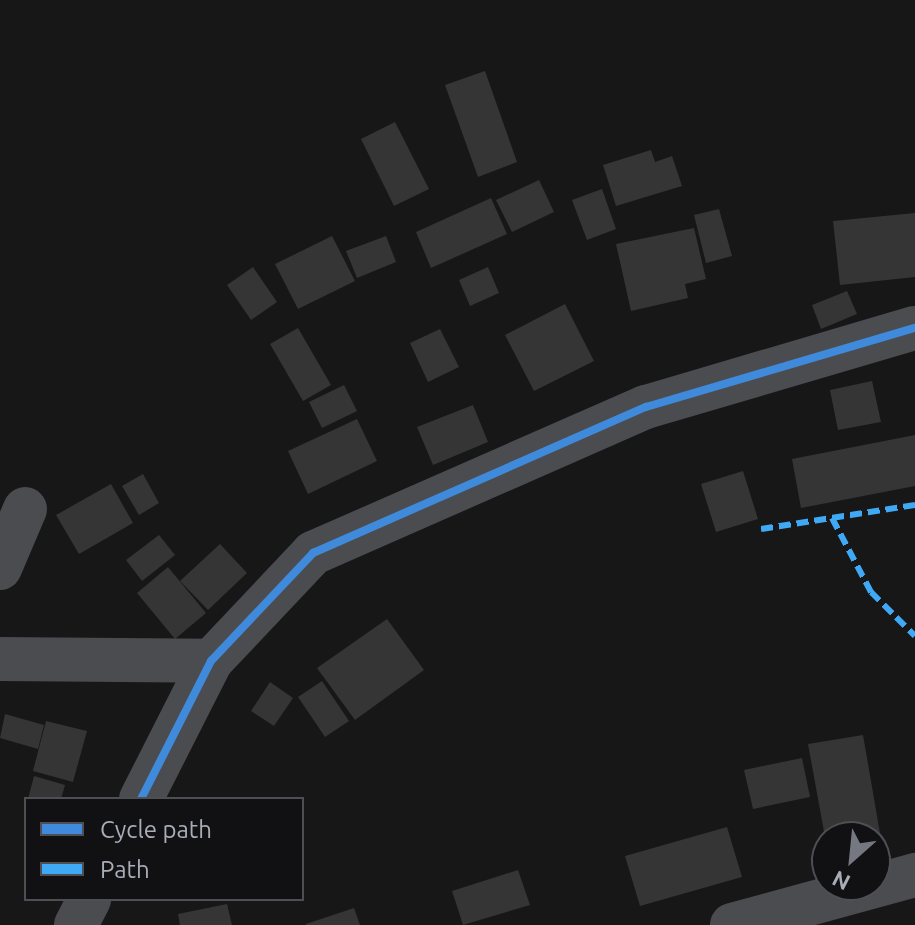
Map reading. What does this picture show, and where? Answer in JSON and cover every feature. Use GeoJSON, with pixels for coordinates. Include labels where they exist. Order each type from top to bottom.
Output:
{"type":"FeatureCollection","features":[{"type":"Feature","properties":{"kind":"street"},"geometry":{"type":"LineString","coordinates":[[142,797],[211,661],[313,553],[646,407],[915,328]]}},
{"type":"Feature","properties":{"kind":"street"},"geometry":{"type":"LineString","coordinates":[[0,568],[25,509]]}},
{"type":"Feature","properties":{"kind":"street"},"geometry":{"type":"LineString","coordinates":[[0,659],[211,661]]}},
{"type":"Feature","properties":{"kind":"street"},"geometry":{"type":"LineString","coordinates":[[732,925],[915,875]]}},
{"type":"Feature","properties":{"kind":"street"},"geometry":{"type":"LineString","coordinates":[[76,925],[88,901]]}},
{"type":"Feature","properties":{"kind":"building"},"geometry":{"type":"Polygon","coordinates":[[[485,71],[517,162],[478,177],[445,85],[485,71]]]}},
{"type":"Feature","properties":{"kind":"building"},"geometry":{"type":"Polygon","coordinates":[[[395,122],[429,189],[394,206],[361,139],[395,122]]]}},
{"type":"Feature","properties":{"kind":"building"},"geometry":{"type":"Polygon","coordinates":[[[651,150],[655,162],[672,156],[682,186],[616,206],[603,165],[651,150]]]}},
{"type":"Feature","properties":{"kind":"building"},"geometry":{"type":"Polygon","coordinates":[[[539,180],[554,212],[512,232],[496,200],[539,180]]]}},
{"type":"Feature","properties":{"kind":"building"},"geometry":{"type":"Polygon","coordinates":[[[602,189],[616,229],[587,240],[572,200],[602,189]]]}},
{"type":"Feature","properties":{"kind":"building"},"geometry":{"type":"Polygon","coordinates":[[[491,198],[507,234],[431,268],[416,232],[491,198]]]}},
{"type":"Feature","properties":{"kind":"building"},"geometry":{"type":"Polygon","coordinates":[[[719,209],[732,256],[706,263],[694,215],[719,209]]]}},
{"type":"Feature","properties":{"kind":"building"},"geometry":{"type":"Polygon","coordinates":[[[915,213],[915,277],[840,285],[833,221],[915,213]]]}},
{"type":"Feature","properties":{"kind":"building"},"geometry":{"type":"Polygon","coordinates":[[[694,228],[706,279],[685,284],[688,298],[631,311],[616,244],[694,228]]]}},
{"type":"Feature","properties":{"kind":"building"},"geometry":{"type":"Polygon","coordinates":[[[332,236],[355,281],[298,309],[275,264],[332,236]]]}},
{"type":"Feature","properties":{"kind":"building"},"geometry":{"type":"Polygon","coordinates":[[[386,236],[396,262],[357,278],[346,251],[386,236]]]}},
{"type":"Feature","properties":{"kind":"building"},"geometry":{"type":"Polygon","coordinates":[[[253,267],[277,302],[251,320],[227,285],[253,267]]]}},
{"type":"Feature","properties":{"kind":"building"},"geometry":{"type":"Polygon","coordinates":[[[488,267],[499,293],[470,306],[459,280],[488,267]]]}},
{"type":"Feature","properties":{"kind":"building"},"geometry":{"type":"Polygon","coordinates":[[[847,291],[857,314],[821,329],[812,305],[847,291]]]}},
{"type":"Feature","properties":{"kind":"building"},"geometry":{"type":"Polygon","coordinates":[[[565,304],[594,361],[534,391],[505,335],[565,304]]]}},
{"type":"Feature","properties":{"kind":"building"},"geometry":{"type":"Polygon","coordinates":[[[298,328],[331,385],[303,401],[270,344],[298,328]]]}},
{"type":"Feature","properties":{"kind":"building"},"geometry":{"type":"Polygon","coordinates":[[[440,329],[459,367],[428,382],[410,343],[440,329]]]}},
{"type":"Feature","properties":{"kind":"building"},"geometry":{"type":"Polygon","coordinates":[[[872,381],[881,422],[838,430],[830,390],[872,381]]]}},
{"type":"Feature","properties":{"kind":"building"},"geometry":{"type":"Polygon","coordinates":[[[344,385],[357,411],[322,428],[309,402],[344,385]]]}},
{"type":"Feature","properties":{"kind":"building"},"geometry":{"type":"Polygon","coordinates":[[[473,405],[488,442],[433,465],[417,427],[473,405]]]}},
{"type":"Feature","properties":{"kind":"building"},"geometry":{"type":"Polygon","coordinates":[[[357,419],[377,461],[308,494],[288,451],[357,419]]]}},
{"type":"Feature","properties":{"kind":"building"},"geometry":{"type":"Polygon","coordinates":[[[915,435],[915,486],[801,508],[792,459],[915,435]]]}},
{"type":"Feature","properties":{"kind":"building"},"geometry":{"type":"Polygon","coordinates":[[[743,471],[758,519],[716,532],[701,484],[743,471]]]}},
{"type":"Feature","properties":{"kind":"building"},"geometry":{"type":"Polygon","coordinates":[[[143,474],[159,503],[139,515],[122,486],[143,474]]]}},
{"type":"Feature","properties":{"kind":"building"},"geometry":{"type":"Polygon","coordinates":[[[111,484],[133,523],[79,554],[56,515],[111,484]]]}},
{"type":"Feature","properties":{"kind":"building"},"geometry":{"type":"Polygon","coordinates":[[[159,535],[175,555],[142,581],[126,560],[159,535]]]}},
{"type":"Feature","properties":{"kind":"building"},"geometry":{"type":"Polygon","coordinates":[[[220,544],[247,573],[208,610],[180,581],[220,544]]]}},
{"type":"Feature","properties":{"kind":"building"},"geometry":{"type":"Polygon","coordinates":[[[168,567],[206,613],[175,639],[137,593],[168,567]]]}},
{"type":"Feature","properties":{"kind":"building"},"geometry":{"type":"Polygon","coordinates":[[[387,619],[424,670],[355,720],[317,668],[387,619]]]}},
{"type":"Feature","properties":{"kind":"building"},"geometry":{"type":"Polygon","coordinates":[[[322,681],[349,721],[325,737],[298,697],[322,681]]]}},
{"type":"Feature","properties":{"kind":"building"},"geometry":{"type":"Polygon","coordinates":[[[270,682],[293,698],[274,726],[251,711],[270,682]]]}},
{"type":"Feature","properties":{"kind":"building"},"geometry":{"type":"Polygon","coordinates":[[[5,714],[44,725],[38,749],[0,738],[5,714]]]}},
{"type":"Feature","properties":{"kind":"building"},"geometry":{"type":"Polygon","coordinates":[[[46,721],[87,731],[73,782],[33,771],[46,721]]]}},
{"type":"Feature","properties":{"kind":"building"},"geometry":{"type":"Polygon","coordinates":[[[863,735],[878,821],[822,821],[808,744],[863,735]]]}},
{"type":"Feature","properties":{"kind":"building"},"geometry":{"type":"Polygon","coordinates":[[[802,758],[810,797],[753,809],[744,770],[802,758]]]}},
{"type":"Feature","properties":{"kind":"building"},"geometry":{"type":"Polygon","coordinates":[[[34,776],[65,785],[62,797],[29,797],[34,776]]]}},
{"type":"Feature","properties":{"kind":"building"},"geometry":{"type":"Polygon","coordinates":[[[727,827],[742,877],[640,906],[625,856],[727,827]]]}},
{"type":"Feature","properties":{"kind":"building"},"geometry":{"type":"Polygon","coordinates":[[[518,870],[530,905],[463,925],[452,891],[518,870]]]}},
{"type":"Feature","properties":{"kind":"building"},"geometry":{"type":"Polygon","coordinates":[[[227,904],[232,925],[180,925],[178,914],[227,904]]]}},
{"type":"Feature","properties":{"kind":"building"},"geometry":{"type":"Polygon","coordinates":[[[354,908],[360,925],[306,925],[306,924],[354,908]]]}},
{"type":"Feature","properties":{"kind":"marked path"},"geometry":{"type":"LineString","coordinates":[[761,529],[915,505]]}},
{"type":"Feature","properties":{"kind":"marked path"},"geometry":{"type":"LineString","coordinates":[[832,518],[871,592],[915,636]]}},
{"type":"Feature","properties":{"kind":"cycle path"},"geometry":{"type":"LineString","coordinates":[[142,797],[211,661],[313,553],[646,407],[915,328]]}}]}
